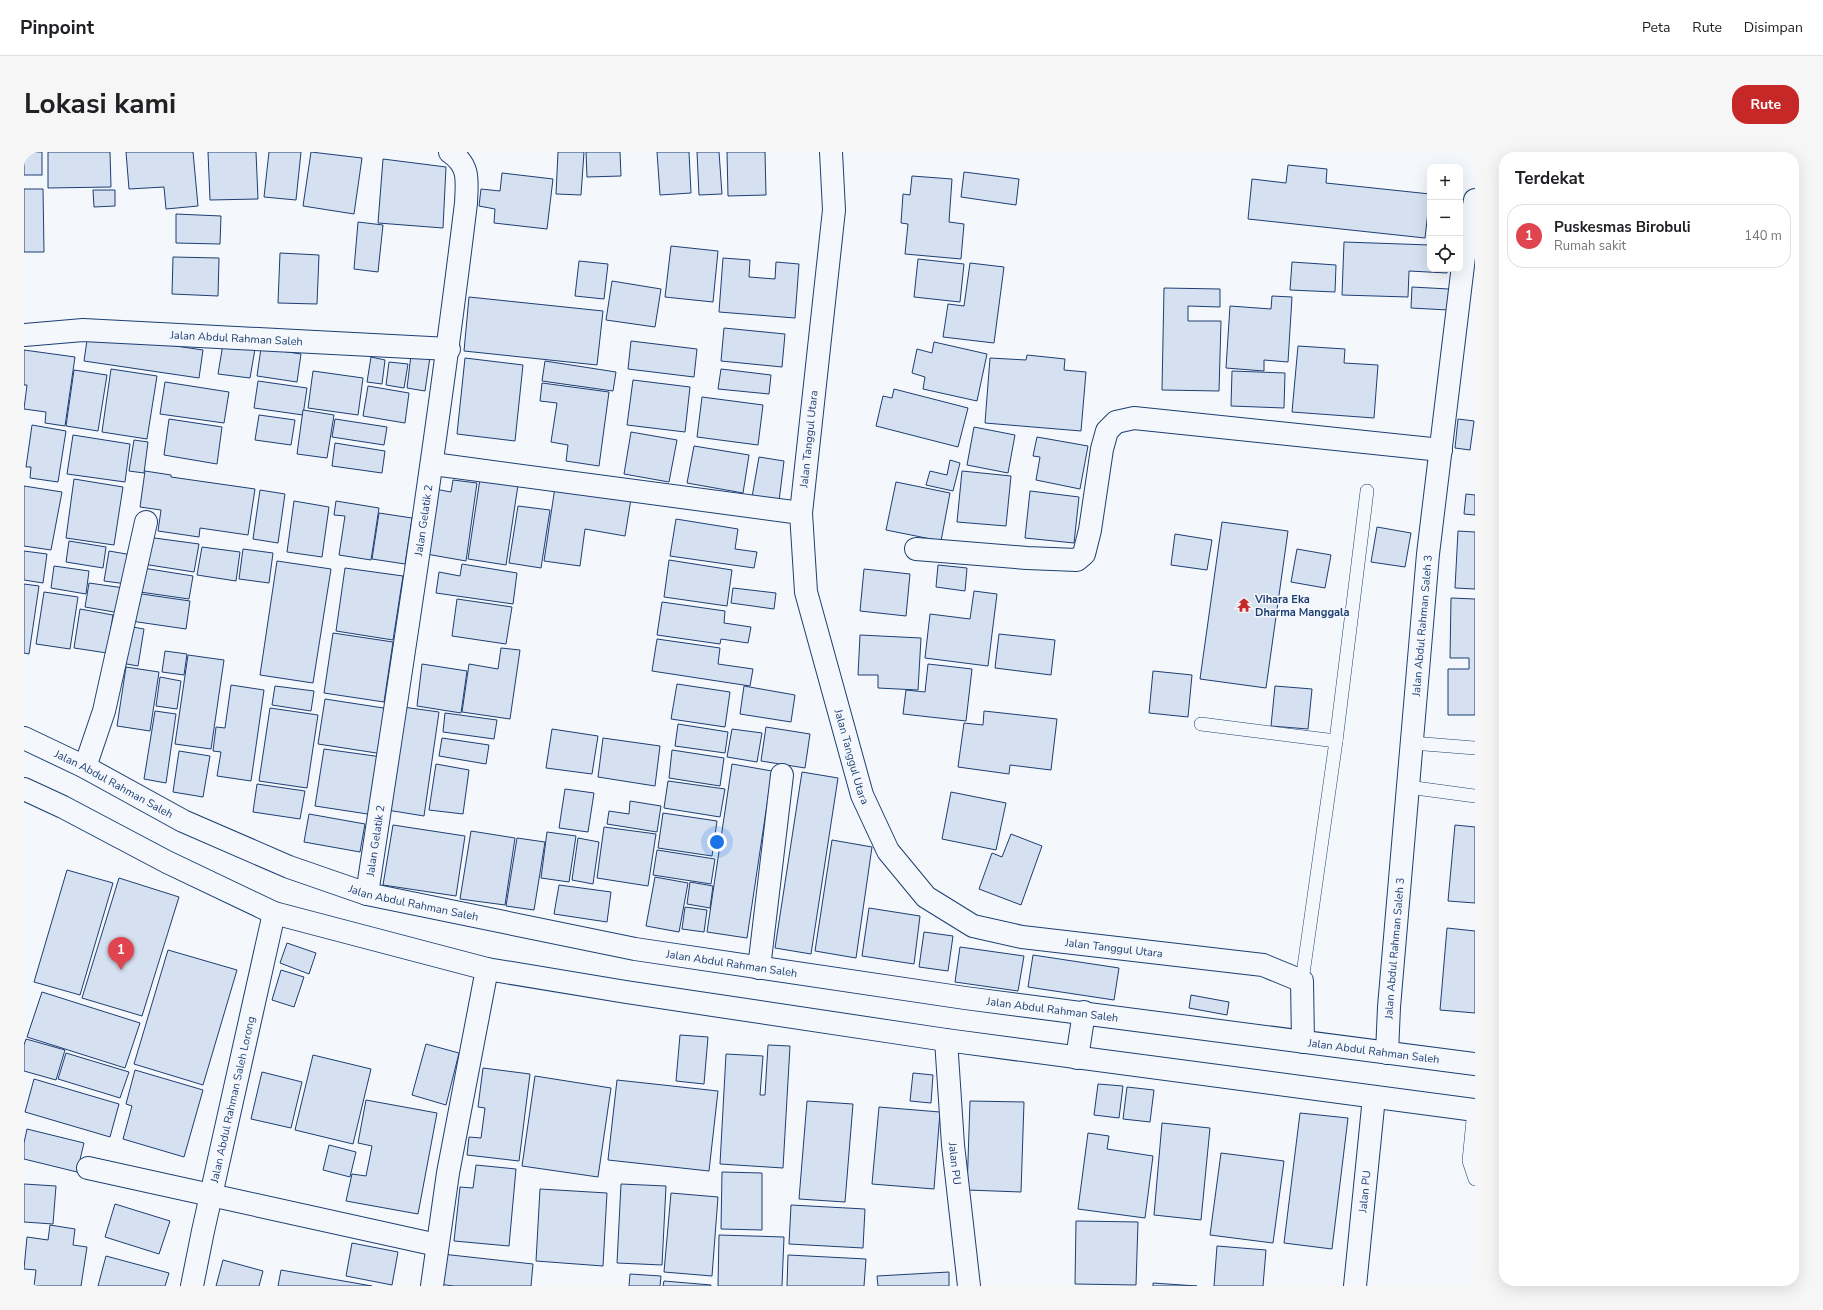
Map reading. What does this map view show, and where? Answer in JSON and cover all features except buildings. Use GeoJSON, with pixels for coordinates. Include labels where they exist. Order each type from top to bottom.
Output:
{"type":"FeatureCollection","features":[{"type":"Feature","properties":{"kind":"main road","name":"Jalan Gelatik 2"},"geometry":{"type":"LineString","coordinates":[[367,894],[433,464],[449,349],[466,203],[468,180],[462,162],[450,152]]}},
{"type":"Feature","properties":{"kind":"main road","name":"Jalan Tanggul Utara"},"geometry":{"type":"LineString","coordinates":[[831,152],[834,210],[800,513],[806,592],[862,796],[888,851],[926,897],[973,926],[1022,937],[1263,965],[1302,981]]}},
{"type":"Feature","properties":{"kind":"main road","name":"Jalan Abdul Rahman Saleh 3"},"geometry":{"type":"LineString","coordinates":[[1387,1053],[1389,1007],[1428,554],[1464,257],[1475,200]]}},
{"type":"Feature","properties":{"kind":"main road","name":"Jalan Abdul Rahman Saleh"},"geometry":{"type":"LineString","coordinates":[[24,335],[83,330],[449,349]]}},
{"type":"Feature","properties":{"kind":"main road"},"geometry":{"type":"LineString","coordinates":[[916,549],[1026,558],[1077,560],[1084,554],[1090,530],[1102,449],[1107,431],[1116,422],[1134,418],[1441,450]]}},
{"type":"Feature","properties":{"kind":"main road"},"geometry":{"type":"LineString","coordinates":[[433,464],[800,513]]}},
{"type":"Feature","properties":{"kind":"main road"},"geometry":{"type":"LineString","coordinates":[[85,767],[104,711],[146,522]]}},
{"type":"Feature","properties":{"kind":"main road","name":"Jalan Abdul Rahman Saleh"},"geometry":{"type":"LineString","coordinates":[[24,738],[85,767],[183,821],[289,867],[367,894],[634,949],[965,998],[1084,1012],[1475,1064]]}},
{"type":"Feature","properties":{"kind":"main road"},"geometry":{"type":"LineString","coordinates":[[759,968],[782,775]]}},
{"type":"Feature","properties":{"kind":"main road"},"geometry":{"type":"LineString","coordinates":[[24,789],[63,807],[167,862],[274,913],[487,969],[626,992],[946,1040],[1474,1110]]}},
{"type":"Feature","properties":{"kind":"main road","name":"Jalan Abdul Rahman Saleh Lorong"},"geometry":{"type":"LineString","coordinates":[[192,1286],[202,1231],[212,1194],[274,913]]}},
{"type":"Feature","properties":{"kind":"main road"},"geometry":{"type":"LineString","coordinates":[[432,1286],[448,1173],[487,969]]}},
{"type":"Feature","properties":{"kind":"main road"},"geometry":{"type":"LineString","coordinates":[[1302,981],[1303,1042]]}},
{"type":"Feature","properties":{"kind":"main road"},"geometry":{"type":"LineString","coordinates":[[1077,1058],[1084,1012]]}},
{"type":"Feature","properties":{"kind":"main road","name":"Jalan PU"},"geometry":{"type":"LineString","coordinates":[[946,1040],[952,1145],[969,1286]]}},
{"type":"Feature","properties":{"kind":"main road","name":"Jalan PU"},"geometry":{"type":"LineString","coordinates":[[1355,1286],[1374,1097]]}},
{"type":"Feature","properties":{"kind":"main road"},"geometry":{"type":"LineString","coordinates":[[88,1168],[212,1194],[437,1245]]}},
{"type":"Feature","properties":{"kind":"lane"},"geometry":{"type":"LineString","coordinates":[[1302,981],[1336,741],[1368,491]]}},
{"type":"Feature","properties":{"kind":"lane"},"geometry":{"type":"LineString","coordinates":[[1201,724],[1336,741]]}},
{"type":"Feature","properties":{"kind":"lane"},"geometry":{"type":"LineString","coordinates":[[1412,743],[1475,748]]}},
{"type":"Feature","properties":{"kind":"lane"},"geometry":{"type":"LineString","coordinates":[[1408,787],[1475,796]]}},
{"type":"Feature","properties":{"kind":"lane"},"geometry":{"type":"LineString","coordinates":[[1474,1110],[1469,1161],[1475,1179]]}},
{"type":"Feature","properties":{"kind":"place","name":"Vihara Eka Dharma Manggala"},"geometry":{"type":"Point","coordinates":[1244,605]}},
{"type":"Feature","properties":{"kind":"place","name":"Puskesmas Birobuli"},"geometry":{"type":"Point","coordinates":[121,970]}}]}
